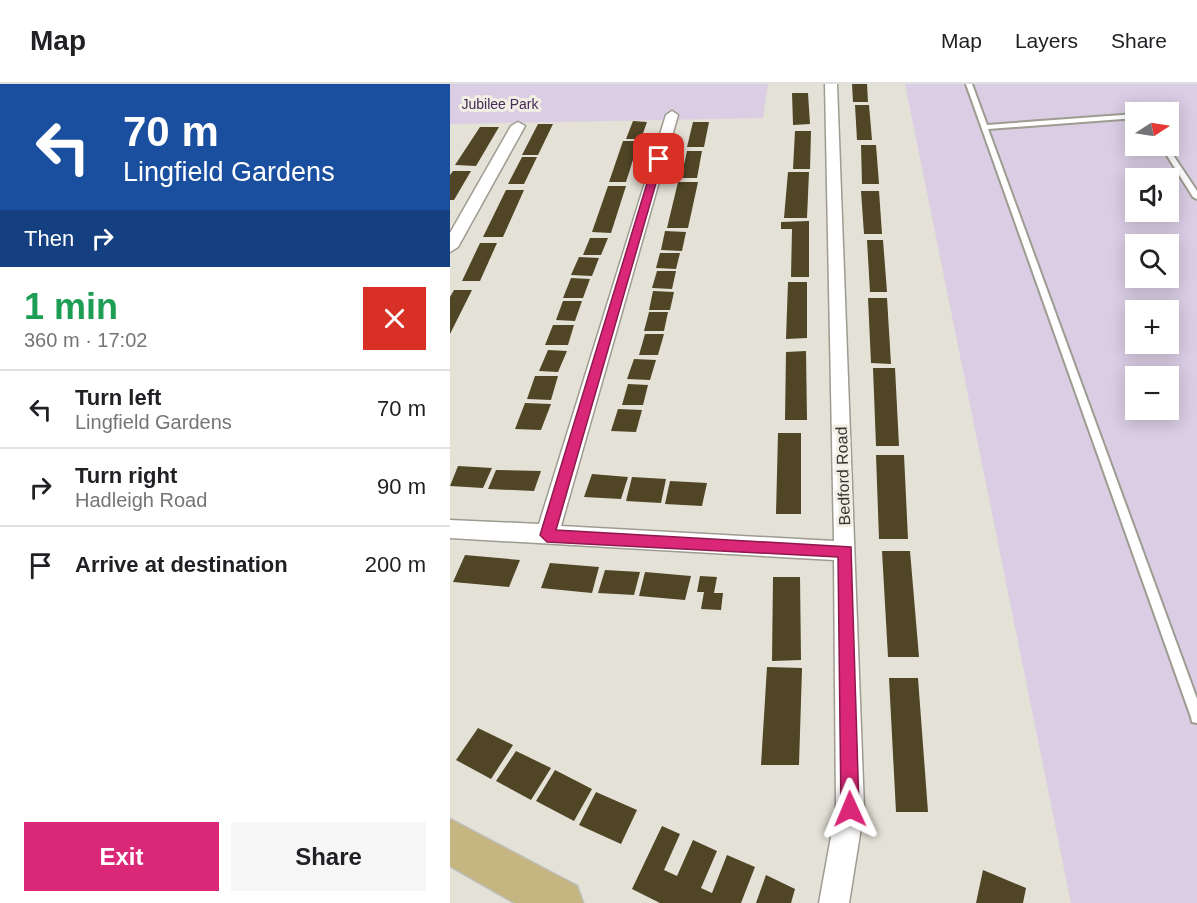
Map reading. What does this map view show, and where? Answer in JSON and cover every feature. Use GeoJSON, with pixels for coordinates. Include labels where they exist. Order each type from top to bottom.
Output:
{"type":"FeatureCollection","features":[{"type":"Feature","properties":{"kind":"main road"},"geometry":{"type":"LineString","coordinates":[[450,841],[513,892],[561,903]]}},
{"type":"Feature","properties":{"kind":"street","name":"Bedford Road"},"geometry":{"type":"LineString","coordinates":[[831,84],[850,809],[834,903]]}},
{"type":"Feature","properties":{"kind":"street"},"geometry":{"type":"LineString","coordinates":[[547,535],[672,115]]}},
{"type":"Feature","properties":{"kind":"street"},"geometry":{"type":"LineString","coordinates":[[450,248],[518,126]]}},
{"type":"Feature","properties":{"kind":"street"},"geometry":{"type":"LineString","coordinates":[[450,529],[845,551]]}},
{"type":"Feature","properties":{"kind":"lane"},"geometry":{"type":"LineString","coordinates":[[969,84],[1197,717]]}},
{"type":"Feature","properties":{"kind":"lane"},"geometry":{"type":"LineString","coordinates":[[984,127],[1125,117]]}},
{"type":"Feature","properties":{"kind":"lane"},"geometry":{"type":"LineString","coordinates":[[1170,156],[1197,197]]}},
{"type":"Feature","properties":{"kind":"green space","name":"Jubilee Park"},"geometry":{"type":"Polygon","coordinates":[[[450,84],[768,84],[763,118],[450,124],[450,84]]]}},
{"type":"Feature","properties":{"kind":"green space"},"geometry":{"type":"Polygon","coordinates":[[[905,84],[1197,84],[1197,903],[1071,903],[905,84]]]}},
{"type":"Feature","properties":{"kind":"building"},"geometry":{"type":"Polygon","coordinates":[[[852,84],[867,84],[868,102],[853,102],[852,84]]]}},
{"type":"Feature","properties":{"kind":"building"},"geometry":{"type":"Polygon","coordinates":[[[792,93],[808,93],[810,124],[793,125],[792,93]]]}},
{"type":"Feature","properties":{"kind":"building"},"geometry":{"type":"Polygon","coordinates":[[[855,105],[869,105],[872,140],[857,140],[855,105]]]}},
{"type":"Feature","properties":{"kind":"building"},"geometry":{"type":"Polygon","coordinates":[[[633,121],[647,122],[641,139],[626,139],[633,121]]]}},
{"type":"Feature","properties":{"kind":"building"},"geometry":{"type":"Polygon","coordinates":[[[693,122],[709,122],[704,147],[687,147],[693,122]]]}},
{"type":"Feature","properties":{"kind":"building"},"geometry":{"type":"Polygon","coordinates":[[[538,124],[553,124],[538,155],[522,155],[538,124]]]}},
{"type":"Feature","properties":{"kind":"building"},"geometry":{"type":"Polygon","coordinates":[[[480,127],[499,127],[476,166],[455,165],[480,127]]]}},
{"type":"Feature","properties":{"kind":"building"},"geometry":{"type":"Polygon","coordinates":[[[795,131],[811,131],[810,169],[793,169],[795,131]]]}},
{"type":"Feature","properties":{"kind":"building"},"geometry":{"type":"Polygon","coordinates":[[[623,141],[639,141],[626,182],[609,182],[623,141]]]}},
{"type":"Feature","properties":{"kind":"building"},"geometry":{"type":"Polygon","coordinates":[[[861,145],[876,145],[879,184],[862,184],[861,145]]]}},
{"type":"Feature","properties":{"kind":"building"},"geometry":{"type":"Polygon","coordinates":[[[687,151],[702,151],[697,178],[681,178],[687,151]]]}},
{"type":"Feature","properties":{"kind":"building"},"geometry":{"type":"Polygon","coordinates":[[[522,157],[537,157],[524,184],[508,184],[522,157]]]}},
{"type":"Feature","properties":{"kind":"building"},"geometry":{"type":"Polygon","coordinates":[[[453,171],[471,171],[454,200],[450,200],[450,175],[453,171]]]}},
{"type":"Feature","properties":{"kind":"building"},"geometry":{"type":"Polygon","coordinates":[[[788,172],[809,172],[807,218],[784,218],[788,172]]]}},
{"type":"Feature","properties":{"kind":"building"},"geometry":{"type":"Polygon","coordinates":[[[678,182],[698,182],[688,228],[667,228],[678,182]]]}},
{"type":"Feature","properties":{"kind":"building"},"geometry":{"type":"Polygon","coordinates":[[[608,186],[626,186],[611,233],[592,232],[608,186]]]}},
{"type":"Feature","properties":{"kind":"building"},"geometry":{"type":"Polygon","coordinates":[[[506,190],[524,190],[503,237],[483,237],[506,190]]]}},
{"type":"Feature","properties":{"kind":"building"},"geometry":{"type":"Polygon","coordinates":[[[861,191],[879,191],[882,234],[864,234],[861,191]]]}},
{"type":"Feature","properties":{"kind":"building"},"geometry":{"type":"Polygon","coordinates":[[[809,221],[809,277],[791,277],[792,229],[781,229],[781,222],[809,221]]]}},
{"type":"Feature","properties":{"kind":"building"},"geometry":{"type":"Polygon","coordinates":[[[665,231],[686,232],[682,251],[661,250],[665,231]]]}},
{"type":"Feature","properties":{"kind":"building"},"geometry":{"type":"Polygon","coordinates":[[[590,238],[608,238],[601,255],[583,255],[590,238]]]}},
{"type":"Feature","properties":{"kind":"building"},"geometry":{"type":"Polygon","coordinates":[[[867,240],[883,240],[887,292],[870,292],[867,240]]]}},
{"type":"Feature","properties":{"kind":"building"},"geometry":{"type":"Polygon","coordinates":[[[480,243],[497,243],[480,281],[462,281],[480,243]]]}},
{"type":"Feature","properties":{"kind":"building"},"geometry":{"type":"Polygon","coordinates":[[[660,253],[680,253],[676,269],[656,268],[660,253]]]}},
{"type":"Feature","properties":{"kind":"building"},"geometry":{"type":"Polygon","coordinates":[[[579,257],[599,258],[592,276],[571,275],[579,257]]]}},
{"type":"Feature","properties":{"kind":"building"},"geometry":{"type":"Polygon","coordinates":[[[657,271],[676,271],[672,289],[652,288],[657,271]]]}},
{"type":"Feature","properties":{"kind":"building"},"geometry":{"type":"Polygon","coordinates":[[[571,278],[590,279],[583,298],[563,298],[571,278]]]}},
{"type":"Feature","properties":{"kind":"building"},"geometry":{"type":"Polygon","coordinates":[[[788,282],[807,282],[807,338],[786,339],[788,282]]]}},
{"type":"Feature","properties":{"kind":"building"},"geometry":{"type":"Polygon","coordinates":[[[454,290],[472,290],[450,334],[450,297],[454,290]]]}},
{"type":"Feature","properties":{"kind":"building"},"geometry":{"type":"Polygon","coordinates":[[[653,291],[674,292],[670,310],[649,310],[653,291]]]}},
{"type":"Feature","properties":{"kind":"building"},"geometry":{"type":"Polygon","coordinates":[[[868,298],[887,298],[891,364],[871,363],[868,298]]]}},
{"type":"Feature","properties":{"kind":"building"},"geometry":{"type":"Polygon","coordinates":[[[563,301],[582,301],[575,321],[556,320],[563,301]]]}},
{"type":"Feature","properties":{"kind":"building"},"geometry":{"type":"Polygon","coordinates":[[[649,312],[668,312],[664,331],[644,331],[649,312]]]}},
{"type":"Feature","properties":{"kind":"building"},"geometry":{"type":"Polygon","coordinates":[[[553,325],[574,325],[568,345],[545,345],[553,325]]]}},
{"type":"Feature","properties":{"kind":"building"},"geometry":{"type":"Polygon","coordinates":[[[645,334],[664,334],[658,355],[639,355],[645,334]]]}},
{"type":"Feature","properties":{"kind":"building"},"geometry":{"type":"Polygon","coordinates":[[[548,350],[567,351],[558,372],[539,371],[548,350]]]}},
{"type":"Feature","properties":{"kind":"building"},"geometry":{"type":"Polygon","coordinates":[[[806,351],[807,420],[785,420],[786,352],[806,351]]]}},
{"type":"Feature","properties":{"kind":"building"},"geometry":{"type":"Polygon","coordinates":[[[634,359],[656,360],[650,380],[627,379],[634,359]]]}},
{"type":"Feature","properties":{"kind":"building"},"geometry":{"type":"Polygon","coordinates":[[[873,368],[895,368],[899,446],[876,446],[873,368]]]}},
{"type":"Feature","properties":{"kind":"building"},"geometry":{"type":"Polygon","coordinates":[[[535,376],[558,376],[551,400],[527,399],[535,376]]]}},
{"type":"Feature","properties":{"kind":"building"},"geometry":{"type":"Polygon","coordinates":[[[628,384],[648,385],[643,405],[622,405],[628,384]]]}},
{"type":"Feature","properties":{"kind":"building"},"geometry":{"type":"Polygon","coordinates":[[[525,403],[551,404],[541,430],[515,429],[525,403]]]}},
{"type":"Feature","properties":{"kind":"building"},"geometry":{"type":"Polygon","coordinates":[[[618,409],[642,410],[636,432],[611,431],[618,409]]]}},
{"type":"Feature","properties":{"kind":"building"},"geometry":{"type":"Polygon","coordinates":[[[778,433],[801,433],[801,514],[776,514],[778,433]]]}},
{"type":"Feature","properties":{"kind":"building"},"geometry":{"type":"Polygon","coordinates":[[[876,455],[904,455],[908,539],[879,539],[876,455]]]}},
{"type":"Feature","properties":{"kind":"building"},"geometry":{"type":"Polygon","coordinates":[[[458,466],[492,468],[483,488],[450,486],[458,466]]]}},
{"type":"Feature","properties":{"kind":"building"},"geometry":{"type":"Polygon","coordinates":[[[496,470],[541,471],[534,491],[488,489],[496,470]]]}},
{"type":"Feature","properties":{"kind":"building"},"geometry":{"type":"Polygon","coordinates":[[[592,474],[628,477],[621,499],[584,497],[592,474]]]}},
{"type":"Feature","properties":{"kind":"building"},"geometry":{"type":"Polygon","coordinates":[[[632,477],[666,479],[661,503],[626,501],[632,477]]]}},
{"type":"Feature","properties":{"kind":"building"},"geometry":{"type":"Polygon","coordinates":[[[670,481],[707,483],[702,506],[665,504],[670,481]]]}},
{"type":"Feature","properties":{"kind":"building"},"geometry":{"type":"Polygon","coordinates":[[[882,551],[910,551],[919,657],[888,657],[882,551]]]}},
{"type":"Feature","properties":{"kind":"building"},"geometry":{"type":"Polygon","coordinates":[[[465,555],[520,560],[509,587],[453,582],[465,555]]]}},
{"type":"Feature","properties":{"kind":"building"},"geometry":{"type":"Polygon","coordinates":[[[550,563],[599,567],[592,593],[541,588],[550,563]]]}},
{"type":"Feature","properties":{"kind":"building"},"geometry":{"type":"Polygon","coordinates":[[[605,570],[640,572],[634,595],[598,593],[605,570]]]}},
{"type":"Feature","properties":{"kind":"building"},"geometry":{"type":"Polygon","coordinates":[[[645,572],[691,576],[685,600],[639,596],[645,572]]]}},
{"type":"Feature","properties":{"kind":"building"},"geometry":{"type":"Polygon","coordinates":[[[700,576],[717,577],[714,593],[723,593],[721,610],[701,609],[704,592],[697,592],[700,576]]]}},
{"type":"Feature","properties":{"kind":"building"},"geometry":{"type":"Polygon","coordinates":[[[773,577],[800,577],[801,660],[772,661],[773,577]]]}},
{"type":"Feature","properties":{"kind":"building"},"geometry":{"type":"Polygon","coordinates":[[[767,667],[802,668],[799,765],[761,765],[767,667]]]}},
{"type":"Feature","properties":{"kind":"building"},"geometry":{"type":"Polygon","coordinates":[[[889,678],[918,678],[928,812],[896,812],[889,678]]]}},
{"type":"Feature","properties":{"kind":"building"},"geometry":{"type":"Polygon","coordinates":[[[478,728],[513,745],[491,779],[456,760],[478,728]]]}},
{"type":"Feature","properties":{"kind":"building"},"geometry":{"type":"Polygon","coordinates":[[[516,751],[551,768],[531,800],[496,781],[516,751]]]}},
{"type":"Feature","properties":{"kind":"building"},"geometry":{"type":"Polygon","coordinates":[[[555,770],[592,789],[574,821],[536,801],[555,770]]]}},
{"type":"Feature","properties":{"kind":"building"},"geometry":{"type":"Polygon","coordinates":[[[596,792],[637,810],[621,844],[579,825],[596,792]]]}},
{"type":"Feature","properties":{"kind":"building"},"geometry":{"type":"Polygon","coordinates":[[[662,826],[680,834],[664,870],[677,876],[693,840],[717,851],[701,888],[712,893],[727,855],[755,867],[741,903],[660,903],[632,889],[662,826]]]}},
{"type":"Feature","properties":{"kind":"building"},"geometry":{"type":"Polygon","coordinates":[[[983,870],[1026,888],[1023,903],[976,903],[983,870]]]}},
{"type":"Feature","properties":{"kind":"building"},"geometry":{"type":"Polygon","coordinates":[[[766,875],[795,889],[791,903],[756,903],[766,875]]]}},
{"type":"Feature","properties":{"kind":"route"},"geometry":{"type":"LineString","coordinates":[[659,159],[547,535],[845,551],[850,809]]}}]}
